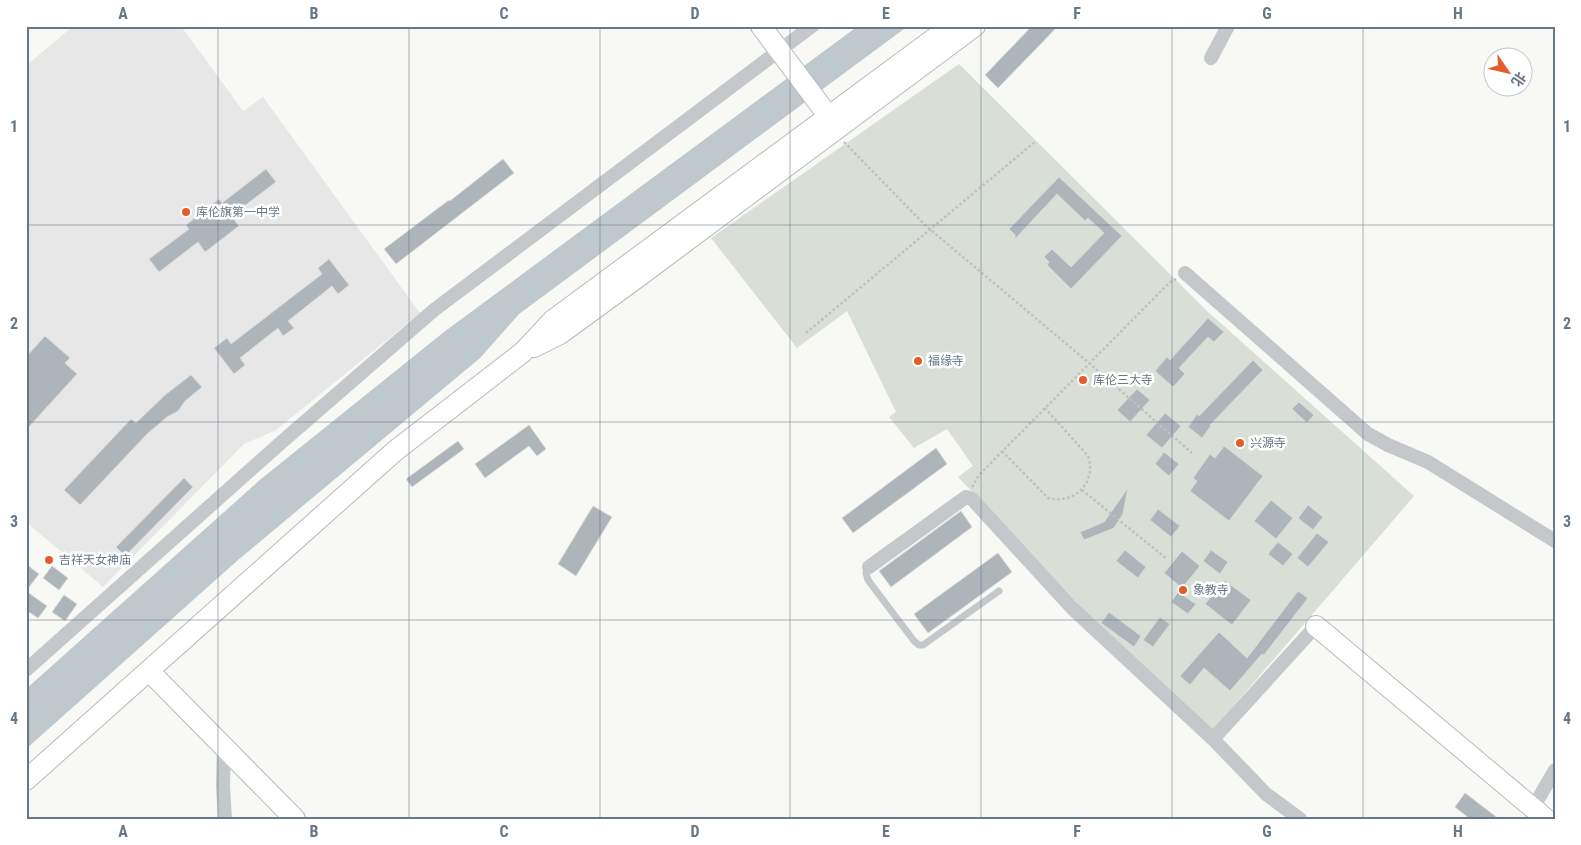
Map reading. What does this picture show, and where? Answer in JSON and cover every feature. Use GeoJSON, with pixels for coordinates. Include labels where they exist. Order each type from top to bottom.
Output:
{"type":"FeatureCollection","features":[{"type":"Feature","properties":{"kind":"main road"},"geometry":{"type":"LineString","coordinates":[[761,26],[832,124]]}},
{"type":"Feature","properties":{"kind":"main road"},"geometry":{"type":"LineString","coordinates":[[26,780],[395,451],[523,352],[560,334],[832,124],[951,26]]}},
{"type":"Feature","properties":{"kind":"main road"},"geometry":{"type":"LineString","coordinates":[[832,124],[975,26]]}},
{"type":"Feature","properties":{"kind":"main road"},"geometry":{"type":"LineString","coordinates":[[1316,626],[1539,813]]}},
{"type":"Feature","properties":{"kind":"main road"},"geometry":{"type":"LineString","coordinates":[[149,671],[295,819]]}},
{"type":"Feature","properties":{"kind":"street"},"geometry":{"type":"LineString","coordinates":[[26,670],[284,440],[434,310],[812,26]]}},
{"type":"Feature","properties":{"kind":"street"},"geometry":{"type":"LineString","coordinates":[[1211,58],[1228,26]]}},
{"type":"Feature","properties":{"kind":"street"},"geometry":{"type":"LineString","coordinates":[[1185,273],[1368,434],[1388,445],[1428,462],[1555,541]]}},
{"type":"Feature","properties":{"kind":"street"},"geometry":{"type":"LineString","coordinates":[[869,568],[966,497],[972,499],[1072,608],[1213,739],[1266,794],[1300,819]]}},
{"type":"Feature","properties":{"kind":"street"},"geometry":{"type":"LineString","coordinates":[[1213,739],[1316,626]]}},
{"type":"Feature","properties":{"kind":"street"},"geometry":{"type":"LineString","coordinates":[[224,746],[223,786],[225,819]]}},
{"type":"Feature","properties":{"kind":"street"},"geometry":{"type":"LineString","coordinates":[[1539,813],[1555,770]]}},
{"type":"Feature","properties":{"kind":"lane"},"geometry":{"type":"LineString","coordinates":[[869,568],[866,572],[868,580],[918,645],[924,646],[998,591]]}},
{"type":"Feature","properties":{"kind":"path"},"geometry":{"type":"LineString","coordinates":[[832,124],[930,229],[1192,453]]}},
{"type":"Feature","properties":{"kind":"path"},"geometry":{"type":"LineString","coordinates":[[806,333],[1036,141]]}},
{"type":"Feature","properties":{"kind":"path"},"geometry":{"type":"LineString","coordinates":[[966,497],[979,475],[1002,451],[1169,283],[1185,273]]}},
{"type":"Feature","properties":{"kind":"path"},"geometry":{"type":"LineString","coordinates":[[1002,451],[1048,498],[1070,498],[1082,490],[1089,477],[1090,463],[1088,456],[1045,408]]}},
{"type":"Feature","properties":{"kind":"path"},"geometry":{"type":"LineString","coordinates":[[1082,490],[1167,559]]}},
{"type":"Feature","properties":{"kind":"shaded area","name":"库伦旗第一中学"},"geometry":{"type":"Polygon","coordinates":[[[73,26],[181,26],[243,111],[263,97],[420,313],[276,430],[244,444],[103,587],[26,522],[26,66],[73,26]]]}},
{"type":"Feature","properties":{"kind":"shaded area"},"geometry":{"type":"Polygon","coordinates":[[[858,26],[908,26],[519,314],[480,358],[238,560],[26,749],[26,689],[261,479],[444,332],[858,26]]]}},
{"type":"Feature","properties":{"kind":"shaded area","name":"库伦三大寺"},"geometry":{"type":"Polygon","coordinates":[[[959,64],[1206,310],[1414,496],[1213,730],[1101,628],[958,477],[973,466],[947,429],[914,448],[889,417],[896,412],[847,311],[797,348],[711,238],[959,64]]]}},
{"type":"Feature","properties":{"kind":"building"},"geometry":{"type":"Polygon","coordinates":[[[1032,26],[1058,26],[998,88],[985,75],[1032,26]]]}},
{"type":"Feature","properties":{"kind":"building"},"geometry":{"type":"Polygon","coordinates":[[[503,159],[514,173],[396,264],[384,249],[450,201],[503,159]]]}},
{"type":"Feature","properties":{"kind":"building"},"geometry":{"type":"Polygon","coordinates":[[[266,169],[276,182],[231,216],[239,226],[205,252],[198,242],[159,272],[149,259],[189,229],[186,225],[219,199],[222,203],[266,169]]]}},
{"type":"Feature","properties":{"kind":"building"},"geometry":{"type":"Polygon","coordinates":[[[1059,177],[1122,236],[1071,289],[1047,265],[1049,262],[1044,257],[1052,249],[1071,267],[1104,233],[1088,218],[1085,221],[1057,194],[1015,239],[1015,235],[1009,229],[1059,177]]]}},
{"type":"Feature","properties":{"kind":"building"},"geometry":{"type":"Polygon","coordinates":[[[329,259],[349,285],[338,294],[332,286],[288,321],[294,328],[283,336],[278,328],[240,358],[245,365],[234,374],[214,348],[227,338],[231,344],[322,274],[318,268],[329,259]]]}},
{"type":"Feature","properties":{"kind":"building"},"geometry":{"type":"Polygon","coordinates":[[[1208,318],[1224,332],[1214,342],[1208,337],[1179,368],[1185,374],[1173,387],[1155,371],[1167,357],[1170,360],[1208,318]]]}},
{"type":"Feature","properties":{"kind":"building"},"geometry":{"type":"Polygon","coordinates":[[[45,336],[70,358],[65,363],[77,374],[26,430],[26,357],[45,336]]]}},
{"type":"Feature","properties":{"kind":"building"},"geometry":{"type":"Polygon","coordinates":[[[1253,360],[1263,370],[1210,425],[1202,438],[1188,427],[1197,414],[1199,416],[1253,360]]]}},
{"type":"Feature","properties":{"kind":"building"},"geometry":{"type":"Polygon","coordinates":[[[191,375],[202,387],[185,401],[178,411],[167,417],[147,434],[80,505],[64,490],[131,419],[136,423],[165,395],[191,375]]]}},
{"type":"Feature","properties":{"kind":"building"},"geometry":{"type":"Polygon","coordinates":[[[1137,389],[1150,400],[1130,422],[1117,410],[1137,389]]]}},
{"type":"Feature","properties":{"kind":"building"},"geometry":{"type":"Polygon","coordinates":[[[1299,402],[1314,415],[1307,423],[1292,409],[1299,402]]]}},
{"type":"Feature","properties":{"kind":"building"},"geometry":{"type":"Polygon","coordinates":[[[1165,413],[1181,426],[1162,448],[1146,435],[1165,413]]]}},
{"type":"Feature","properties":{"kind":"building"},"geometry":{"type":"Polygon","coordinates":[[[529,425],[546,449],[537,456],[529,446],[485,478],[475,464],[529,425]]]}},
{"type":"Feature","properties":{"kind":"building"},"geometry":{"type":"Polygon","coordinates":[[[458,441],[464,449],[412,487],[406,479],[458,441]]]}},
{"type":"Feature","properties":{"kind":"building"},"geometry":{"type":"Polygon","coordinates":[[[1224,446],[1263,476],[1229,521],[1190,491],[1197,481],[1193,478],[1210,454],[1215,458],[1224,446]]]}},
{"type":"Feature","properties":{"kind":"building"},"geometry":{"type":"Polygon","coordinates":[[[936,448],[947,464],[853,533],[842,518],[936,448]]]}},
{"type":"Feature","properties":{"kind":"building"},"geometry":{"type":"Polygon","coordinates":[[[1164,452],[1179,464],[1169,476],[1155,464],[1164,452]]]}},
{"type":"Feature","properties":{"kind":"building"},"geometry":{"type":"Polygon","coordinates":[[[184,478],[193,487],[125,556],[116,547],[184,478]]]}},
{"type":"Feature","properties":{"kind":"building"},"geometry":{"type":"Polygon","coordinates":[[[1128,488],[1123,514],[1114,528],[1084,540],[1080,532],[1104,522],[1128,488]]]}},
{"type":"Feature","properties":{"kind":"building"},"geometry":{"type":"Polygon","coordinates":[[[1271,500],[1293,518],[1276,539],[1254,521],[1271,500]]]}},
{"type":"Feature","properties":{"kind":"building"},"geometry":{"type":"Polygon","coordinates":[[[1308,505],[1323,517],[1313,530],[1298,518],[1308,505]]]}},
{"type":"Feature","properties":{"kind":"building"},"geometry":{"type":"Polygon","coordinates":[[[593,506],[612,517],[576,576],[558,564],[593,506]]]}},
{"type":"Feature","properties":{"kind":"building"},"geometry":{"type":"Polygon","coordinates":[[[1158,509],[1180,526],[1171,537],[1150,520],[1158,509]]]}},
{"type":"Feature","properties":{"kind":"building"},"geometry":{"type":"Polygon","coordinates":[[[961,511],[972,527],[891,587],[879,571],[961,511]]]}},
{"type":"Feature","properties":{"kind":"building"},"geometry":{"type":"Polygon","coordinates":[[[1317,533],[1329,542],[1308,567],[1297,558],[1317,533]]]}},
{"type":"Feature","properties":{"kind":"building"},"geometry":{"type":"Polygon","coordinates":[[[1278,542],[1293,554],[1283,566],[1268,554],[1278,542]]]}},
{"type":"Feature","properties":{"kind":"building"},"geometry":{"type":"Polygon","coordinates":[[[1125,550],[1146,567],[1138,578],[1116,561],[1125,550]]]}},
{"type":"Feature","properties":{"kind":"building"},"geometry":{"type":"Polygon","coordinates":[[[1211,550],[1228,562],[1220,574],[1203,561],[1211,550]]]}},
{"type":"Feature","properties":{"kind":"building"},"geometry":{"type":"Polygon","coordinates":[[[1182,551],[1200,566],[1182,588],[1164,573],[1182,551]]]}},
{"type":"Feature","properties":{"kind":"building"},"geometry":{"type":"Polygon","coordinates":[[[998,553],[1012,572],[928,633],[914,614],[998,553]]]}},
{"type":"Feature","properties":{"kind":"building"},"geometry":{"type":"Polygon","coordinates":[[[26,564],[39,574],[26,591],[26,564]]]}},
{"type":"Feature","properties":{"kind":"building"},"geometry":{"type":"Polygon","coordinates":[[[52,566],[68,578],[59,590],[43,578],[52,566]]]}},
{"type":"Feature","properties":{"kind":"building"},"geometry":{"type":"Polygon","coordinates":[[[1224,580],[1251,600],[1232,625],[1205,604],[1224,580]]]}},
{"type":"Feature","properties":{"kind":"building"},"geometry":{"type":"Polygon","coordinates":[[[26,591],[47,606],[38,618],[26,610],[26,591]]]}},
{"type":"Feature","properties":{"kind":"building"},"geometry":{"type":"Polygon","coordinates":[[[1298,591],[1308,598],[1264,655],[1262,654],[1230,691],[1204,668],[1190,685],[1180,676],[1219,632],[1247,658],[1298,591]]]}},
{"type":"Feature","properties":{"kind":"building"},"geometry":{"type":"Polygon","coordinates":[[[1178,592],[1196,604],[1188,614],[1171,602],[1178,592]]]}},
{"type":"Feature","properties":{"kind":"building"},"geometry":{"type":"Polygon","coordinates":[[[64,595],[77,604],[65,621],[52,612],[64,595]]]}},
{"type":"Feature","properties":{"kind":"building"},"geometry":{"type":"Polygon","coordinates":[[[1109,612],[1141,636],[1134,647],[1101,623],[1109,612]]]}},
{"type":"Feature","properties":{"kind":"building"},"geometry":{"type":"Polygon","coordinates":[[[1160,617],[1170,624],[1153,647],[1143,640],[1160,617]]]}},
{"type":"Feature","properties":{"kind":"building"},"geometry":{"type":"Polygon","coordinates":[[[1465,793],[1499,819],[1470,819],[1455,807],[1465,793]]]}},
{"type":"Feature","properties":{"kind":"place","name":"库伦旗第一中学"},"geometry":{"type":"Point","coordinates":[186,212]}},
{"type":"Feature","properties":{"kind":"place","name":"福缘寺"},"geometry":{"type":"Point","coordinates":[918,361]}},
{"type":"Feature","properties":{"kind":"place","name":"库伦三大寺"},"geometry":{"type":"Point","coordinates":[1083,380]}},
{"type":"Feature","properties":{"kind":"place","name":"兴源寺"},"geometry":{"type":"Point","coordinates":[1240,443]}},
{"type":"Feature","properties":{"kind":"place","name":"吉祥天女神庙"},"geometry":{"type":"Point","coordinates":[49,560]}},
{"type":"Feature","properties":{"kind":"place","name":"象教寺"},"geometry":{"type":"Point","coordinates":[1183,590]}}]}
